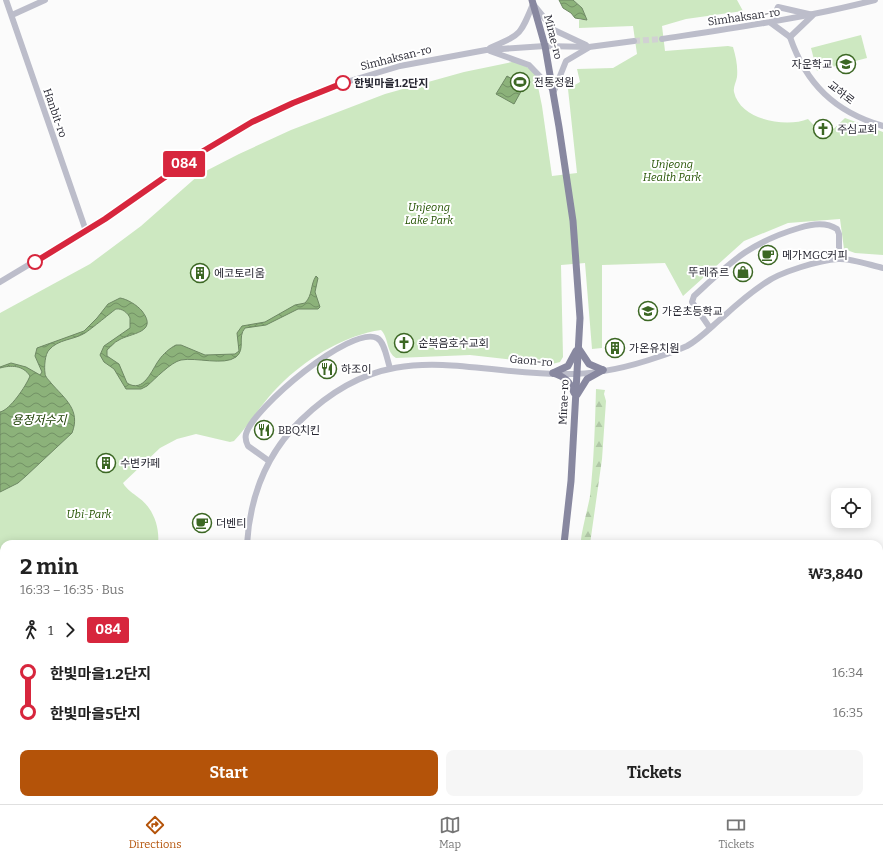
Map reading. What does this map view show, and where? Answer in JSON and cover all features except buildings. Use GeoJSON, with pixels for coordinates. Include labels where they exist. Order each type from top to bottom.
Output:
{"type":"FeatureCollection","features":[{"type":"Feature","properties":{"kind":"main road","name":"Mirae-ro"},"geometry":{"type":"LineString","coordinates":[[532,2],[546,46],[554,91],[573,221],[580,318],[571,481],[564,540]]}},
{"type":"Feature","properties":{"kind":"main road"},"geometry":{"type":"LineString","coordinates":[[553,373],[568,366],[578,347],[589,364],[603,370]]}},
{"type":"Feature","properties":{"kind":"main road"},"geometry":{"type":"LineString","coordinates":[[576,397],[587,379],[603,370]]}},
{"type":"Feature","properties":{"kind":"main road"},"geometry":{"type":"LineString","coordinates":[[553,373],[568,380],[576,397]]}},
{"type":"Feature","properties":{"kind":"street","name":"Hanbit-ro"},"geometry":{"type":"LineString","coordinates":[[6,0],[86,231]]}},
{"type":"Feature","properties":{"kind":"street"},"geometry":{"type":"LineString","coordinates":[[12,15],[45,0]]}},
{"type":"Feature","properties":{"kind":"street"},"geometry":{"type":"LineString","coordinates":[[776,0],[778,7],[771,23],[790,37],[813,15]]}},
{"type":"Feature","properties":{"kind":"street","name":"Simhaksan-ro"},"geometry":{"type":"LineString","coordinates":[[662,39],[771,23],[813,15],[875,0]]}},
{"type":"Feature","properties":{"kind":"street"},"geometry":{"type":"LineString","coordinates":[[532,2],[554,30],[590,47]]}},
{"type":"Feature","properties":{"kind":"street"},"geometry":{"type":"LineString","coordinates":[[486,50],[518,34],[522,30],[532,2]]}},
{"type":"Feature","properties":{"kind":"street"},"geometry":{"type":"LineString","coordinates":[[778,7],[813,15]]}},
{"type":"Feature","properties":{"kind":"street","name":"교하로"},"geometry":{"type":"LineString","coordinates":[[790,37],[808,76],[823,93],[848,112],[864,120],[883,126]]}},
{"type":"Feature","properties":{"kind":"street","name":"Simhaksan-ro"},"geometry":{"type":"LineString","coordinates":[[0,282],[86,231],[195,156],[252,122],[283,107],[343,83],[428,60],[486,50],[546,46],[590,47],[634,41]]}},
{"type":"Feature","properties":{"kind":"street"},"geometry":{"type":"LineString","coordinates":[[486,50],[529,65],[554,91],[561,70],[566,61],[590,47]]}},
{"type":"Feature","properties":{"kind":"street"},"geometry":{"type":"LineString","coordinates":[[710,328],[692,302],[694,296],[729,263],[750,248],[776,235],[806,226],[826,224],[837,229],[839,234],[839,258]]}},
{"type":"Feature","properties":{"kind":"street","name":"Gaon-ro"},"geometry":{"type":"LineString","coordinates":[[247,540],[249,520],[255,495],[274,452],[292,429],[313,408],[356,379],[390,368],[408,365],[446,364],[577,374],[603,370],[652,359],[688,345],[766,281],[806,265],[839,258],[883,268]]}},
{"type":"Feature","properties":{"kind":"street"},"geometry":{"type":"LineString","coordinates":[[269,461],[248,446],[246,434],[252,422],[274,397],[306,369],[345,346],[372,336],[377,338],[382,343],[390,368]]}},
{"type":"Feature","properties":{"kind":"green space","name":"Unjeong Lake Park"},"geometry":{"type":"Polygon","coordinates":[[[573,0],[737,0],[743,11],[686,19],[662,26],[665,51],[728,46],[733,47],[737,70],[734,92],[738,102],[754,115],[776,122],[788,123],[808,119],[825,137],[845,118],[883,132],[883,255],[855,253],[844,249],[840,219],[788,223],[744,241],[683,296],[665,263],[602,265],[602,348],[592,349],[585,263],[561,265],[563,357],[560,362],[552,364],[470,355],[396,358],[389,349],[384,333],[381,330],[355,337],[330,348],[295,371],[271,394],[234,441],[230,442],[196,434],[177,439],[160,448],[123,483],[128,490],[144,502],[152,512],[157,525],[158,540],[0,540],[0,313],[90,264],[141,226],[200,174],[291,130],[385,94],[464,72],[517,61],[535,72],[542,106],[552,176],[577,173],[568,89],[580,82],[577,69],[613,68],[637,54],[633,26],[579,28],[579,20],[587,20],[582,8],[573,0]]]}},
{"type":"Feature","properties":{"kind":"green space"},"geometry":{"type":"Polygon","coordinates":[[[861,35],[867,58],[817,71],[811,48],[861,35]]]}},
{"type":"Feature","properties":{"kind":"green space"},"geometry":{"type":"Polygon","coordinates":[[[596,389],[605,390],[604,394],[606,401],[602,459],[591,540],[581,540],[590,496],[596,389]]]}},
{"type":"Feature","properties":{"kind":"water"},"geometry":{"type":"Polygon","coordinates":[[[559,0],[573,0],[582,8],[587,20],[575,18],[571,13],[563,8],[559,0]]]}},
{"type":"Feature","properties":{"kind":"water"},"geometry":{"type":"Polygon","coordinates":[[[507,76],[524,86],[514,104],[496,94],[507,76]]]}},
{"type":"Feature","properties":{"kind":"water","name":"용정저수지"},"geometry":{"type":"Polygon","coordinates":[[[316,276],[318,278],[315,292],[320,307],[318,309],[298,309],[266,325],[245,328],[242,335],[239,354],[231,360],[217,361],[187,359],[177,361],[147,386],[141,389],[126,389],[114,369],[104,362],[100,355],[104,346],[130,328],[130,318],[123,310],[116,309],[85,333],[53,346],[46,357],[45,374],[70,405],[73,411],[74,425],[72,433],[18,483],[0,492],[0,412],[13,402],[25,386],[30,376],[27,372],[20,368],[12,366],[0,367],[11,363],[26,367],[40,375],[42,372],[35,356],[37,348],[84,331],[108,304],[120,298],[129,301],[140,309],[146,318],[147,324],[145,328],[136,334],[116,342],[107,350],[107,356],[119,364],[127,383],[133,386],[138,385],[147,379],[162,356],[176,345],[181,345],[205,355],[235,354],[239,351],[237,333],[242,326],[265,322],[295,305],[305,303],[308,300],[316,276]]]}},
{"type":"Feature","properties":{"kind":"tunnel"},"geometry":{"type":"LineString","coordinates":[[634,41],[662,39]]}},
{"type":"Feature","properties":{"kind":"bus line","name":"084"},"geometry":{"type":"LineString","coordinates":[[35,262],[105,219],[195,156],[252,122],[283,107],[343,83]]}},
{"type":"Feature","properties":{"kind":"place","name":"자운학교"},"geometry":{"type":"Point","coordinates":[846,64]}},
{"type":"Feature","properties":{"kind":"place","name":"전통정원"},"geometry":{"type":"Point","coordinates":[520,82]}},
{"type":"Feature","properties":{"kind":"place","name":"한빛마을1.2단지"},"geometry":{"type":"Point","coordinates":[343,83]}},
{"type":"Feature","properties":{"kind":"place","name":"주심교회"},"geometry":{"type":"Point","coordinates":[823,129]}},
{"type":"Feature","properties":{"kind":"place","name":"메가MGC커피"},"geometry":{"type":"Point","coordinates":[768,255]}},
{"type":"Feature","properties":{"kind":"place","name":"뚜레쥬르"},"geometry":{"type":"Point","coordinates":[743,272]}},
{"type":"Feature","properties":{"kind":"place","name":"에코토리움"},"geometry":{"type":"Point","coordinates":[200,273]}},
{"type":"Feature","properties":{"kind":"place","name":"가온초등학교"},"geometry":{"type":"Point","coordinates":[648,311]}},
{"type":"Feature","properties":{"kind":"place","name":"순복음호수교회"},"geometry":{"type":"Point","coordinates":[404,343]}},
{"type":"Feature","properties":{"kind":"place","name":"가온유치원"},"geometry":{"type":"Point","coordinates":[615,348]}},
{"type":"Feature","properties":{"kind":"place","name":"하조이"},"geometry":{"type":"Point","coordinates":[327,369]}},
{"type":"Feature","properties":{"kind":"place","name":"BBQ치킨"},"geometry":{"type":"Point","coordinates":[264,430]}},
{"type":"Feature","properties":{"kind":"place","name":"수변카페"},"geometry":{"type":"Point","coordinates":[106,463]}},
{"type":"Feature","properties":{"kind":"place","name":"더벤티"},"geometry":{"type":"Point","coordinates":[202,523]}},
{"type":"Feature","properties":{"kind":"park label","name":"Unjeong Health Park"},"geometry":{"type":"Point","coordinates":[672,170]}},
{"type":"Feature","properties":{"kind":"park label","name":"Ubi-Park"},"geometry":{"type":"Point","coordinates":[89,514]}}]}
